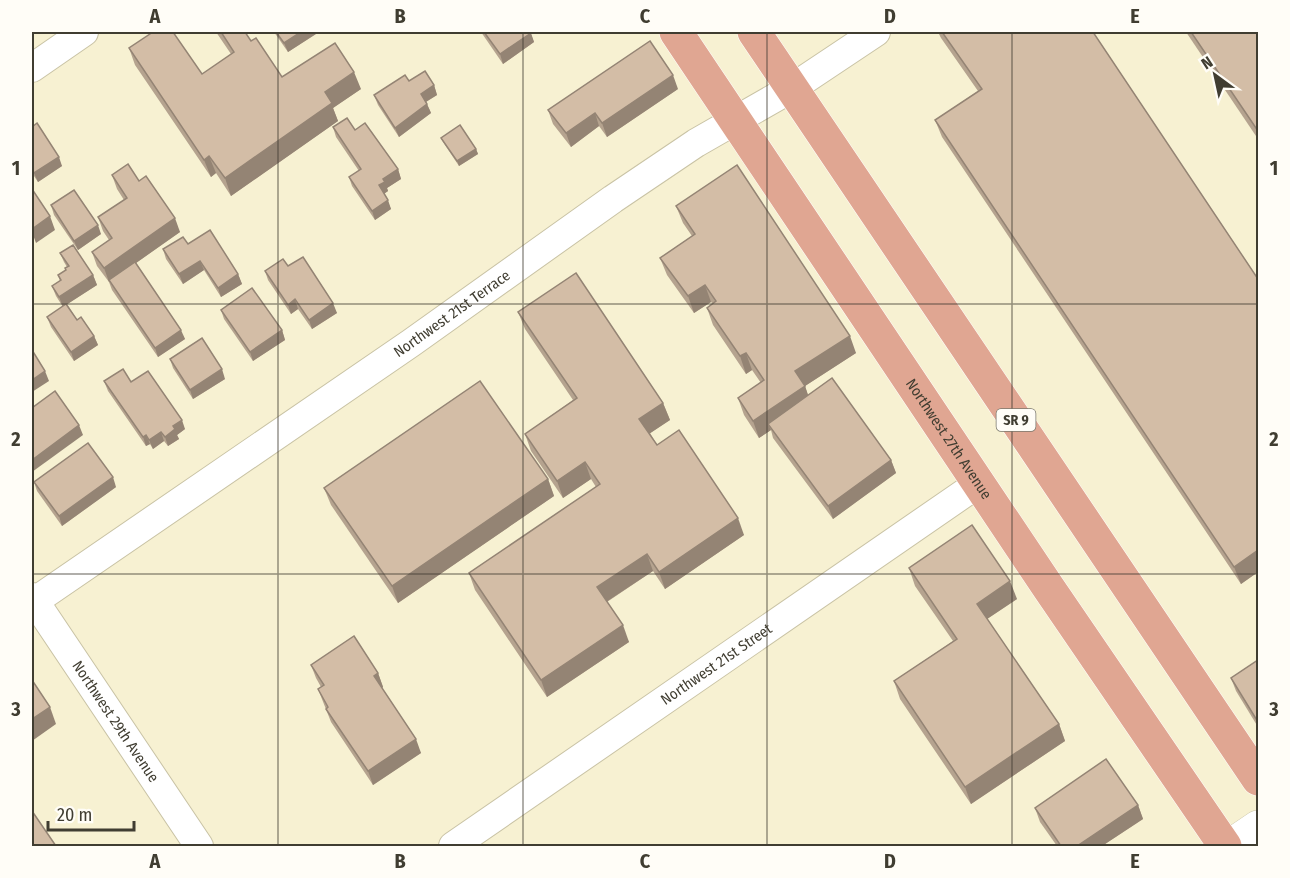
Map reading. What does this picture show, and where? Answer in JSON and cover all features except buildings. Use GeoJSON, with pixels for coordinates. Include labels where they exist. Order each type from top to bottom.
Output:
{"type":"FeatureCollection","features":[{"type":"Feature","properties":{"kind":"highway","name":"Northwest 27th Avenue"},"geometry":{"type":"LineString","coordinates":[[676,32],[1048,587],[1228,846]]}},
{"type":"Feature","properties":{"kind":"highway","name":"SR 9"},"geometry":{"type":"LineString","coordinates":[[754,32],[1258,779]]}},
{"type":"Feature","properties":{"kind":"main road"},"geometry":{"type":"LineString","coordinates":[[1228,846],[1258,826]]}},
{"type":"Feature","properties":{"kind":"street"},"geometry":{"type":"LineString","coordinates":[[32,68],[84,32]]}},
{"type":"Feature","properties":{"kind":"street","name":"Northwest 21st Terrace"},"geometry":{"type":"LineString","coordinates":[[32,600],[411,343],[613,199],[734,119],[792,88],[876,32]]}},
{"type":"Feature","properties":{"kind":"street","name":"Northwest 21st Street"},"geometry":{"type":"LineString","coordinates":[[453,846],[979,483]]}},
{"type":"Feature","properties":{"kind":"street","name":"Northwest 29th Avenue"},"geometry":{"type":"LineString","coordinates":[[32,600],[199,846]]}},
{"type":"Feature","properties":{"kind":"street"},"geometry":{"type":"LineString","coordinates":[[493,846],[501,813]]}}]}
